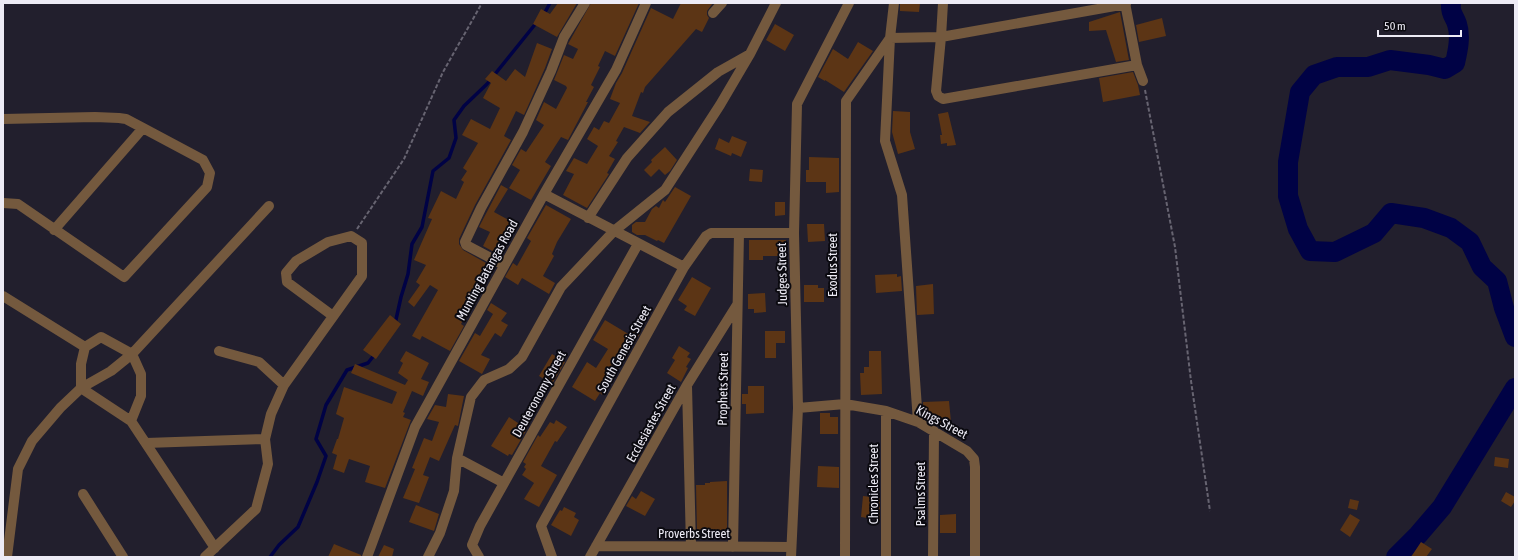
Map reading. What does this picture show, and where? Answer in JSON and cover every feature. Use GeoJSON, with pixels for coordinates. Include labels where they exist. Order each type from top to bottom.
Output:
{"type":"FeatureCollection","features":[{"type":"Feature","properties":{"kind":"street"},"geometry":{"type":"LineString","coordinates":[[504,265],[466,245],[465,242],[481,208],[523,132],[551,71],[564,37],[585,3]]}},
{"type":"Feature","properties":{"kind":"street","name":"Munting Batangas Road"},"geometry":{"type":"LineString","coordinates":[[367,557],[415,427],[504,265],[616,70],[646,3]]}},
{"type":"Feature","properties":{"kind":"street"},"geometry":{"type":"LineString","coordinates":[[713,13],[722,3]]}},
{"type":"Feature","properties":{"kind":"street"},"geometry":{"type":"LineString","coordinates":[[428,557],[440,533],[454,491],[457,458],[471,397],[484,380],[509,369],[522,357],[561,287],[614,231],[665,190],[720,105],[750,54],[776,3]]}},
{"type":"Feature","properties":{"kind":"street","name":"Judges Street"},"geometry":{"type":"LineString","coordinates":[[791,552],[798,408],[794,233],[797,104],[849,3]]}},
{"type":"Feature","properties":{"kind":"street"},"geometry":{"type":"LineString","coordinates":[[894,3],[890,38],[885,141],[902,194],[918,422]]}},
{"type":"Feature","properties":{"kind":"street"},"geometry":{"type":"LineString","coordinates":[[943,3],[936,91],[938,96],[943,100],[1137,65]]}},
{"type":"Feature","properties":{"kind":"street"},"geometry":{"type":"LineString","coordinates":[[890,38],[941,37],[1125,3],[1137,65],[1143,81]]}},
{"type":"Feature","properties":{"kind":"street","name":"Exodus Street"},"geometry":{"type":"LineString","coordinates":[[845,557],[846,101],[890,38]]}},
{"type":"Feature","properties":{"kind":"street"},"geometry":{"type":"LineString","coordinates":[[588,218],[627,158],[668,112],[718,72],[750,54]]}},
{"type":"Feature","properties":{"kind":"street"},"geometry":{"type":"LineString","coordinates":[[3,119],[80,117],[126,119],[203,160],[210,173],[207,187],[124,277],[18,204],[3,203]]}},
{"type":"Feature","properties":{"kind":"street"},"geometry":{"type":"LineString","coordinates":[[54,230],[142,128]]}},
{"type":"Feature","properties":{"kind":"street"},"geometry":{"type":"LineString","coordinates":[[544,194],[684,268]]}},
{"type":"Feature","properties":{"kind":"street"},"geometry":{"type":"LineString","coordinates":[[7,557],[18,469],[32,441],[61,407],[81,388],[111,370],[132,354],[269,206]]}},
{"type":"Feature","properties":{"kind":"street","name":"South Genesis Street"},"geometry":{"type":"LineString","coordinates":[[552,557],[541,526],[684,268],[706,236],[711,233],[794,233]]}},
{"type":"Feature","properties":{"kind":"street","name":"Prophets Street"},"geometry":{"type":"LineString","coordinates":[[734,547],[739,233]]}},
{"type":"Feature","properties":{"kind":"street"},"geometry":{"type":"LineString","coordinates":[[206,557],[256,509],[268,464],[265,439],[271,414],[284,385],[362,276],[362,243],[351,236],[328,242],[296,261],[286,273],[288,282],[333,316]]}},
{"type":"Feature","properties":{"kind":"street","name":"Deuteronomy Street"},"geometry":{"type":"LineString","coordinates":[[479,557],[472,545],[480,526],[638,244]]}},
{"type":"Feature","properties":{"kind":"street"},"geometry":{"type":"LineString","coordinates":[[3,296],[85,347]]}},
{"type":"Feature","properties":{"kind":"street","name":"Ecclesiastes Street"},"geometry":{"type":"LineString","coordinates":[[590,557],[687,385],[737,303]]}},
{"type":"Feature","properties":{"kind":"street"},"geometry":{"type":"LineString","coordinates":[[81,388],[81,364],[85,347],[101,337],[132,354],[141,374],[141,396],[131,421]]}},
{"type":"Feature","properties":{"kind":"street"},"geometry":{"type":"LineString","coordinates":[[219,351],[259,362],[284,385]]}},
{"type":"Feature","properties":{"kind":"street"},"geometry":{"type":"LineString","coordinates":[[687,385],[690,546]]}},
{"type":"Feature","properties":{"kind":"street"},"geometry":{"type":"LineString","coordinates":[[81,388],[131,421],[215,548]]}},
{"type":"Feature","properties":{"kind":"street","name":"Kings Street"},"geometry":{"type":"LineString","coordinates":[[798,408],[845,404],[886,411],[918,422],[934,430],[967,451],[974,459],[975,467],[975,557]]}},
{"type":"Feature","properties":{"kind":"street","name":"Chronicles Street"},"geometry":{"type":"LineString","coordinates":[[886,411],[886,557]]}},
{"type":"Feature","properties":{"kind":"street","name":"Psalms Street"},"geometry":{"type":"LineString","coordinates":[[933,557],[934,430]]}},
{"type":"Feature","properties":{"kind":"street"},"geometry":{"type":"LineString","coordinates":[[146,443],[265,439]]}},
{"type":"Feature","properties":{"kind":"street"},"geometry":{"type":"LineString","coordinates":[[457,458],[504,483]]}},
{"type":"Feature","properties":{"kind":"street"},"geometry":{"type":"LineString","coordinates":[[83,494],[123,557]]}},
{"type":"Feature","properties":{"kind":"street","name":"Proverbs Street"},"geometry":{"type":"LineString","coordinates":[[596,546],[734,547],[791,552]]}},
{"type":"Feature","properties":{"kind":"path"},"geometry":{"type":"LineString","coordinates":[[351,236],[404,159],[443,72],[482,3]]}},
{"type":"Feature","properties":{"kind":"path"},"geometry":{"type":"LineString","coordinates":[[1143,81],[1176,247],[1191,381],[1210,511]]}},
{"type":"Feature","properties":{"kind":"building"},"geometry":{"type":"Polygon","coordinates":[[[558,3],[577,3],[557,37],[533,24],[541,9],[550,14],[558,3]]]}},
{"type":"Feature","properties":{"kind":"building"},"geometry":{"type":"Polygon","coordinates":[[[591,3],[639,3],[615,56],[605,51],[598,66],[600,67],[591,85],[594,87],[586,102],[588,102],[568,140],[561,137],[545,162],[551,166],[531,200],[509,188],[520,170],[512,165],[521,149],[526,152],[544,125],[536,120],[544,102],[556,109],[567,88],[554,80],[564,55],[573,59],[578,49],[568,44],[591,3]]]}},
{"type":"Feature","properties":{"kind":"building"},"geometry":{"type":"Polygon","coordinates":[[[681,3],[713,3],[707,11],[709,18],[702,32],[696,29],[645,87],[643,93],[641,92],[632,116],[650,122],[640,133],[624,127],[616,141],[618,142],[609,156],[615,159],[607,173],[609,174],[587,208],[563,195],[574,174],[566,171],[574,158],[587,164],[598,146],[587,139],[594,127],[599,130],[604,121],[609,123],[620,103],[610,99],[651,8],[673,19],[681,3]]]}},
{"type":"Feature","properties":{"kind":"building"},"geometry":{"type":"Polygon","coordinates":[[[900,3],[920,3],[919,12],[900,11],[900,3]]]}},
{"type":"Feature","properties":{"kind":"building"},"geometry":{"type":"Polygon","coordinates":[[[1120,12],[1129,60],[1116,62],[1106,30],[1089,31],[1089,22],[1120,12]]]}},
{"type":"Feature","properties":{"kind":"building"},"geometry":{"type":"Polygon","coordinates":[[[1162,18],[1166,36],[1139,42],[1136,25],[1162,18]]]}},
{"type":"Feature","properties":{"kind":"building"},"geometry":{"type":"Polygon","coordinates":[[[775,24],[794,35],[785,51],[766,40],[775,24]]]}},
{"type":"Feature","properties":{"kind":"building"},"geometry":{"type":"Polygon","coordinates":[[[858,42],[873,51],[844,92],[818,77],[833,49],[848,59],[858,42]]]}},
{"type":"Feature","properties":{"kind":"building"},"geometry":{"type":"Polygon","coordinates":[[[537,43],[552,49],[545,68],[524,115],[516,111],[504,136],[511,140],[475,205],[459,239],[459,244],[463,250],[486,263],[480,276],[486,279],[479,293],[474,290],[464,306],[469,309],[461,324],[464,326],[450,351],[422,336],[420,340],[412,336],[438,290],[430,285],[414,307],[408,302],[420,285],[416,282],[426,265],[414,260],[432,219],[428,218],[441,191],[456,199],[464,182],[461,180],[467,171],[463,168],[478,143],[462,135],[471,119],[490,129],[500,108],[483,98],[491,83],[485,79],[492,71],[506,81],[515,69],[525,77],[537,43]]]}},
{"type":"Feature","properties":{"kind":"building"},"geometry":{"type":"Polygon","coordinates":[[[1133,72],[1140,95],[1103,102],[1099,78],[1133,72]]]}},
{"type":"Feature","properties":{"kind":"building"},"geometry":{"type":"Polygon","coordinates":[[[893,111],[910,112],[910,132],[915,149],[898,154],[892,132],[893,111]]]}},
{"type":"Feature","properties":{"kind":"building"},"geometry":{"type":"Polygon","coordinates":[[[948,112],[956,145],[947,146],[947,143],[941,144],[940,135],[942,135],[938,114],[948,112]]]}},
{"type":"Feature","properties":{"kind":"building"},"geometry":{"type":"Polygon","coordinates":[[[732,136],[747,142],[741,157],[732,153],[731,156],[715,149],[719,138],[729,143],[732,136]]]}},
{"type":"Feature","properties":{"kind":"building"},"geometry":{"type":"Polygon","coordinates":[[[665,147],[677,160],[670,171],[665,175],[659,169],[651,177],[644,170],[652,162],[651,160],[665,147]]]}},
{"type":"Feature","properties":{"kind":"building"},"geometry":{"type":"Polygon","coordinates":[[[809,157],[839,158],[839,192],[826,193],[826,182],[806,182],[806,170],[809,170],[809,157]]]}},
{"type":"Feature","properties":{"kind":"building"},"geometry":{"type":"Polygon","coordinates":[[[750,169],[763,170],[762,182],[749,181],[750,169]]]}},
{"type":"Feature","properties":{"kind":"building"},"geometry":{"type":"Polygon","coordinates":[[[501,185],[508,189],[494,212],[516,224],[507,241],[501,238],[494,252],[483,246],[490,232],[479,227],[501,185]]]}},
{"type":"Feature","properties":{"kind":"building"},"geometry":{"type":"Polygon","coordinates":[[[675,187],[691,196],[664,243],[645,235],[637,235],[632,232],[632,225],[636,222],[645,222],[652,209],[656,206],[659,208],[663,200],[665,202],[675,187]]]}},
{"type":"Feature","properties":{"kind":"building"},"geometry":{"type":"Polygon","coordinates":[[[775,202],[785,202],[785,215],[775,216],[775,202]]]}},
{"type":"Feature","properties":{"kind":"building"},"geometry":{"type":"Polygon","coordinates":[[[546,205],[571,219],[557,242],[552,254],[554,256],[543,276],[555,283],[549,294],[522,278],[518,285],[505,277],[513,263],[517,266],[531,241],[527,238],[546,205]]]}},
{"type":"Feature","properties":{"kind":"building"},"geometry":{"type":"Polygon","coordinates":[[[807,224],[824,224],[825,241],[808,242],[807,224]]]}},
{"type":"Feature","properties":{"kind":"building"},"geometry":{"type":"Polygon","coordinates":[[[749,240],[786,240],[786,256],[763,256],[763,260],[749,260],[749,240]]]}},
{"type":"Feature","properties":{"kind":"building"},"geometry":{"type":"Polygon","coordinates":[[[897,274],[897,277],[901,276],[902,291],[876,293],[875,275],[897,274]]]}},
{"type":"Feature","properties":{"kind":"building"},"geometry":{"type":"Polygon","coordinates":[[[692,277],[711,288],[695,316],[684,310],[687,306],[678,300],[692,277]]]}},
{"type":"Feature","properties":{"kind":"building"},"geometry":{"type":"Polygon","coordinates":[[[933,284],[934,314],[917,315],[916,286],[933,284]]]}},
{"type":"Feature","properties":{"kind":"building"},"geometry":{"type":"Polygon","coordinates":[[[804,285],[818,285],[818,288],[824,288],[824,302],[804,302],[804,285]]]}},
{"type":"Feature","properties":{"kind":"building"},"geometry":{"type":"Polygon","coordinates":[[[765,293],[766,312],[754,313],[754,309],[748,309],[748,294],[765,293]]]}},
{"type":"Feature","properties":{"kind":"building"},"geometry":{"type":"Polygon","coordinates":[[[491,303],[507,313],[501,321],[508,325],[501,337],[495,333],[481,355],[490,359],[482,374],[459,361],[475,333],[480,336],[493,314],[487,310],[491,303]]]}},
{"type":"Feature","properties":{"kind":"building"},"geometry":{"type":"Polygon","coordinates":[[[390,315],[401,324],[376,359],[363,350],[390,315]]]}},
{"type":"Feature","properties":{"kind":"building"},"geometry":{"type":"Polygon","coordinates":[[[605,320],[630,335],[633,328],[641,332],[602,395],[600,393],[595,401],[572,387],[587,362],[596,368],[608,349],[593,340],[605,320]]]}},
{"type":"Feature","properties":{"kind":"building"},"geometry":{"type":"Polygon","coordinates":[[[765,331],[785,331],[785,343],[776,343],[776,358],[765,358],[765,331]]]}},
{"type":"Feature","properties":{"kind":"building"},"geometry":{"type":"Polygon","coordinates":[[[679,346],[690,353],[687,357],[691,359],[686,367],[688,368],[681,382],[667,373],[675,360],[672,358],[679,346]]]}},
{"type":"Feature","properties":{"kind":"building"},"geometry":{"type":"Polygon","coordinates":[[[406,351],[429,363],[421,379],[429,382],[423,396],[412,391],[403,412],[405,413],[403,417],[411,420],[385,488],[365,482],[370,466],[349,459],[344,473],[333,469],[337,455],[332,453],[344,418],[336,414],[344,387],[392,404],[397,392],[351,373],[355,364],[405,385],[408,380],[398,373],[403,363],[400,361],[406,351]]]}},
{"type":"Feature","properties":{"kind":"building"},"geometry":{"type":"Polygon","coordinates":[[[869,351],[881,351],[882,394],[861,395],[860,373],[864,373],[864,367],[869,367],[869,351]]]}},
{"type":"Feature","properties":{"kind":"building"},"geometry":{"type":"Polygon","coordinates":[[[552,354],[565,362],[552,384],[539,376],[552,354]]]}},
{"type":"Feature","properties":{"kind":"building"},"geometry":{"type":"Polygon","coordinates":[[[748,386],[764,386],[764,413],[746,414],[746,404],[742,404],[742,394],[748,394],[748,386]]]}},
{"type":"Feature","properties":{"kind":"building"},"geometry":{"type":"Polygon","coordinates":[[[448,394],[464,396],[458,426],[455,425],[439,461],[430,457],[423,475],[429,477],[419,503],[403,498],[415,469],[412,468],[424,438],[432,441],[439,422],[427,419],[435,405],[446,407],[448,394]]]}},
{"type":"Feature","properties":{"kind":"building"},"geometry":{"type":"Polygon","coordinates":[[[949,401],[951,422],[932,423],[924,418],[923,402],[949,401]]]}},
{"type":"Feature","properties":{"kind":"building"},"geometry":{"type":"Polygon","coordinates":[[[820,413],[830,413],[830,417],[838,417],[838,434],[820,434],[820,413]]]}},
{"type":"Feature","properties":{"kind":"building"},"geometry":{"type":"Polygon","coordinates":[[[509,417],[527,429],[512,455],[509,454],[508,456],[491,446],[509,417]]]}},
{"type":"Feature","properties":{"kind":"building"},"geometry":{"type":"Polygon","coordinates":[[[556,420],[567,427],[557,442],[555,441],[541,466],[557,475],[539,507],[524,499],[534,483],[522,475],[526,469],[524,467],[526,464],[523,462],[538,435],[540,437],[550,422],[554,424],[556,420]]]}},
{"type":"Feature","properties":{"kind":"building"},"geometry":{"type":"Polygon","coordinates":[[[1495,457],[1509,459],[1508,468],[1494,466],[1495,457]]]}},
{"type":"Feature","properties":{"kind":"building"},"geometry":{"type":"Polygon","coordinates":[[[818,466],[839,467],[839,488],[817,487],[818,466]]]}},
{"type":"Feature","properties":{"kind":"building"},"geometry":{"type":"Polygon","coordinates":[[[727,481],[727,536],[706,538],[706,531],[697,531],[696,485],[727,481]]]}},
{"type":"Feature","properties":{"kind":"building"},"geometry":{"type":"Polygon","coordinates":[[[641,491],[655,499],[645,516],[626,506],[632,496],[636,499],[641,491]]]}},
{"type":"Feature","properties":{"kind":"building"},"geometry":{"type":"Polygon","coordinates":[[[1506,492],[1515,497],[1515,501],[1511,507],[1501,501],[1506,492]]]}},
{"type":"Feature","properties":{"kind":"building"},"geometry":{"type":"Polygon","coordinates":[[[863,496],[880,498],[880,520],[861,517],[863,496]]]}},
{"type":"Feature","properties":{"kind":"building"},"geometry":{"type":"Polygon","coordinates":[[[1350,499],[1359,501],[1357,510],[1348,508],[1350,499]]]}},
{"type":"Feature","properties":{"kind":"building"},"geometry":{"type":"Polygon","coordinates":[[[416,505],[439,514],[434,531],[409,522],[416,505]]]}},
{"type":"Feature","properties":{"kind":"building"},"geometry":{"type":"Polygon","coordinates":[[[564,507],[576,513],[574,517],[579,520],[571,536],[551,525],[560,510],[562,511],[564,507]]]}},
{"type":"Feature","properties":{"kind":"building"},"geometry":{"type":"Polygon","coordinates":[[[956,514],[956,533],[940,533],[940,515],[956,514]]]}},
{"type":"Feature","properties":{"kind":"building"},"geometry":{"type":"Polygon","coordinates":[[[1350,514],[1360,520],[1350,537],[1340,530],[1350,514]]]}},
{"type":"Feature","properties":{"kind":"building"},"geometry":{"type":"Polygon","coordinates":[[[1421,542],[1432,549],[1426,557],[1411,557],[1421,542]]]}},
{"type":"Feature","properties":{"kind":"building"},"geometry":{"type":"Polygon","coordinates":[[[334,544],[361,555],[361,557],[328,557],[334,544]]]}},
{"type":"Feature","properties":{"kind":"building"},"geometry":{"type":"Polygon","coordinates":[[[384,545],[394,549],[392,557],[378,557],[384,545]]]}},
{"type":"Feature","properties":{"kind":"waterway"},"geometry":{"type":"LineString","coordinates":[[544,14],[550,3]]}},
{"type":"Feature","properties":{"kind":"waterway"},"geometry":{"type":"LineString","coordinates":[[1451,3],[1452,12],[1459,33],[1459,43],[1455,63],[1445,69],[1429,65],[1390,60],[1368,67],[1337,67],[1314,75],[1300,92],[1288,162],[1288,196],[1298,229],[1310,251],[1335,252],[1374,233],[1391,213],[1424,218],[1451,228],[1470,242],[1482,267],[1497,281],[1504,308],[1515,337]]}},
{"type":"Feature","properties":{"kind":"waterway"},"geometry":{"type":"LineString","coordinates":[[395,324],[408,274],[412,244],[422,227],[433,171],[449,158],[456,138],[454,120],[464,106],[487,84],[537,22]]}},
{"type":"Feature","properties":{"kind":"waterway"},"geometry":{"type":"LineString","coordinates":[[270,557],[279,545],[298,527],[317,482],[326,456],[316,439],[326,405],[347,370],[368,363],[375,354]]}},
{"type":"Feature","properties":{"kind":"waterway"},"geometry":{"type":"LineString","coordinates":[[1396,557],[1418,535],[1442,507],[1515,388]]}}]}
